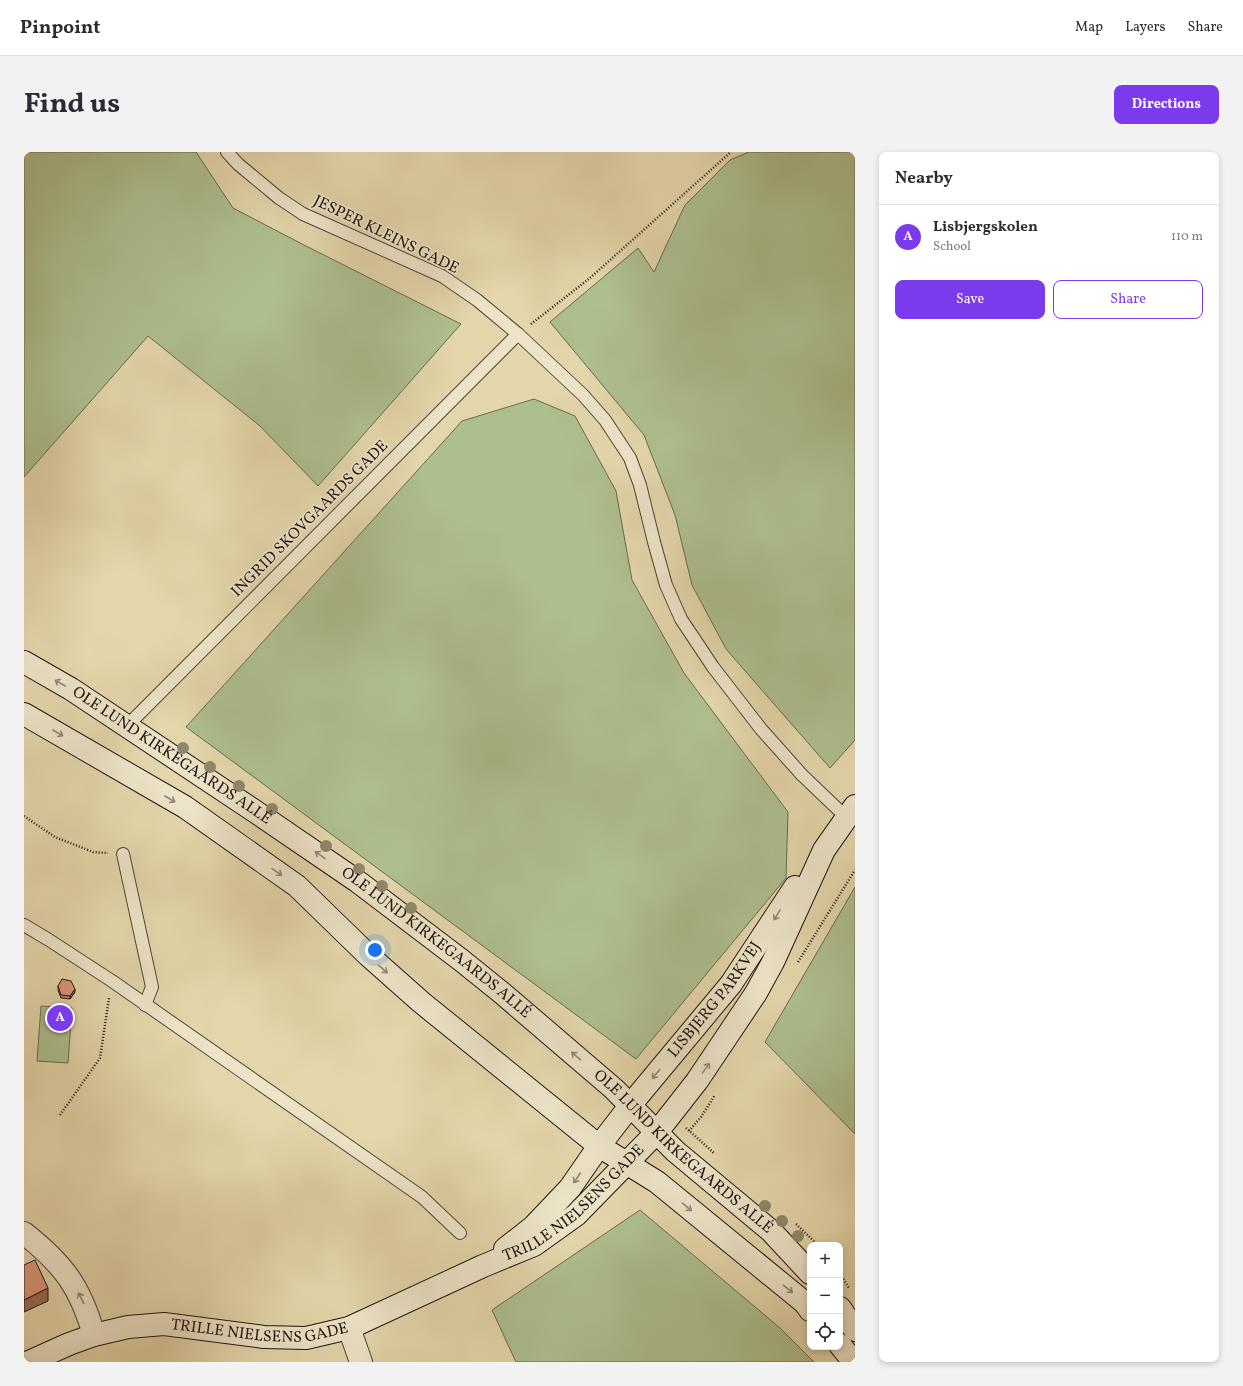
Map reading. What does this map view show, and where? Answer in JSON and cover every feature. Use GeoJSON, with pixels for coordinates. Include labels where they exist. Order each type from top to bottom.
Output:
{"type":"FeatureCollection","features":[{"type":"Feature","properties":{"kind":"street","name":"OLE LUND KIRKEGAARDS ALLÉ"},"geometry":{"type":"LineString","coordinates":[[24,662],[71,689],[357,881],[502,993],[614,1089],[675,1151],[771,1231],[807,1270]]}},
{"type":"Feature","properties":{"kind":"street"},"geometry":{"type":"LineString","coordinates":[[24,714],[185,807],[297,886],[368,955],[421,1002],[599,1146],[657,1182],[799,1298],[807,1307]]}},
{"type":"Feature","properties":{"kind":"street","name":"LISBJERG PARKVEJ"},"geometry":{"type":"LineString","coordinates":[[599,1146],[630,1106],[731,984],[805,871],[824,850],[851,811]]}},
{"type":"Feature","properties":{"kind":"street","name":"LISBJERG PARKVEJ"},"geometry":{"type":"LineString","coordinates":[[657,1132],[697,1081],[756,992],[773,962],[824,850]]}},
{"type":"Feature","properties":{"kind":"street","name":"TRILLE NIELSENS GADE"},"geometry":{"type":"LineString","coordinates":[[29,1362],[94,1335],[128,1326],[164,1324],[264,1338],[306,1338],[349,1328],[483,1266],[534,1245],[576,1215],[657,1132]]}},
{"type":"Feature","properties":{"kind":"street","name":"TRILLE NIELSENS GADE"},"geometry":{"type":"LineString","coordinates":[[483,1266],[533,1227],[570,1188],[599,1146]]}},
{"type":"Feature","properties":{"kind":"street"},"geometry":{"type":"LineString","coordinates":[[24,1233],[44,1249],[66,1272],[78,1290],[94,1335]]}},
{"type":"Feature","properties":{"kind":"street"},"geometry":{"type":"LineString","coordinates":[[846,1301],[855,1330]]}},
{"type":"Feature","properties":{"kind":"street"},"geometry":{"type":"LineString","coordinates":[[349,1328],[361,1362]]}},
{"type":"Feature","properties":{"kind":"street"},"geometry":{"type":"LineString","coordinates":[[843,1349],[854,1362]]}},
{"type":"Feature","properties":{"kind":"lane","name":"JESPER KLEINS GADE"},"geometry":{"type":"LineString","coordinates":[[227,152],[238,164],[279,198],[304,214],[442,276],[477,300],[518,334],[583,395],[605,420],[630,458],[640,485],[666,585],[681,619],[713,667],[766,734],[802,775],[851,811]]}},
{"type":"Feature","properties":{"kind":"lane","name":"INGRID SKOVGAARDS GADE"},"geometry":{"type":"LineString","coordinates":[[126,727],[138,713],[518,334]]}},
{"type":"Feature","properties":{"kind":"lane"},"geometry":{"type":"LineString","coordinates":[[123,854],[152,987],[145,1004]]}},
{"type":"Feature","properties":{"kind":"lane"},"geometry":{"type":"LineString","coordinates":[[24,925],[112,981],[422,1197],[460,1233]]}},
{"type":"Feature","properties":{"kind":"path"},"geometry":{"type":"LineString","coordinates":[[518,334],[590,278],[731,152]]}},
{"type":"Feature","properties":{"kind":"path"},"geometry":{"type":"LineString","coordinates":[[24,816],[55,837],[93,852],[123,854]]}},
{"type":"Feature","properties":{"kind":"path"},"geometry":{"type":"LineString","coordinates":[[60,1115],[76,1090],[100,1058],[112,981]]}},
{"type":"Feature","properties":{"kind":"path"},"geometry":{"type":"LineString","coordinates":[[803,1230],[815,1242]]}},
{"type":"Feature","properties":{"kind":"path"},"geometry":{"type":"LineString","coordinates":[[841,1278],[846,1301]]}},
{"type":"Feature","properties":{"kind":"green space"},"geometry":{"type":"Polygon","coordinates":[[[24,152],[196,152],[233,208],[461,324],[318,486],[260,426],[148,336],[24,477],[24,152]]]}},
{"type":"Feature","properties":{"kind":"green space"},"geometry":{"type":"Polygon","coordinates":[[[749,152],[855,152],[855,740],[830,768],[726,649],[692,585],[675,515],[644,435],[550,322],[638,248],[654,272],[685,205],[730,160],[749,152]]]}},
{"type":"Feature","properties":{"kind":"green space"},"geometry":{"type":"Polygon","coordinates":[[[534,399],[575,416],[616,491],[632,580],[684,673],[788,812],[786,878],[636,1059],[186,727],[462,421],[534,399]]]}},
{"type":"Feature","properties":{"kind":"green space"},"geometry":{"type":"Polygon","coordinates":[[[855,887],[855,1134],[765,1042],[855,887]]]}},
{"type":"Feature","properties":{"kind":"green space"},"geometry":{"type":"Polygon","coordinates":[[[41,1006],[72,1008],[68,1063],[37,1061],[41,1006]]]}},
{"type":"Feature","properties":{"kind":"green space"},"geometry":{"type":"Polygon","coordinates":[[[640,1210],[780,1328],[814,1362],[516,1362],[492,1310],[640,1210]]]}},
{"type":"Feature","properties":{"kind":"building"},"geometry":{"type":"Polygon","coordinates":[[[62,979],[71,981],[75,989],[70,996],[61,995],[58,986],[62,979]]]}},
{"type":"Feature","properties":{"kind":"building"},"geometry":{"type":"Polygon","coordinates":[[[35,1260],[48,1288],[24,1300],[24,1265],[35,1260]]]}},
{"type":"Feature","properties":{"kind":"place","name":"Lisbjergskolen"},"geometry":{"type":"Point","coordinates":[60,1018]}}]}
